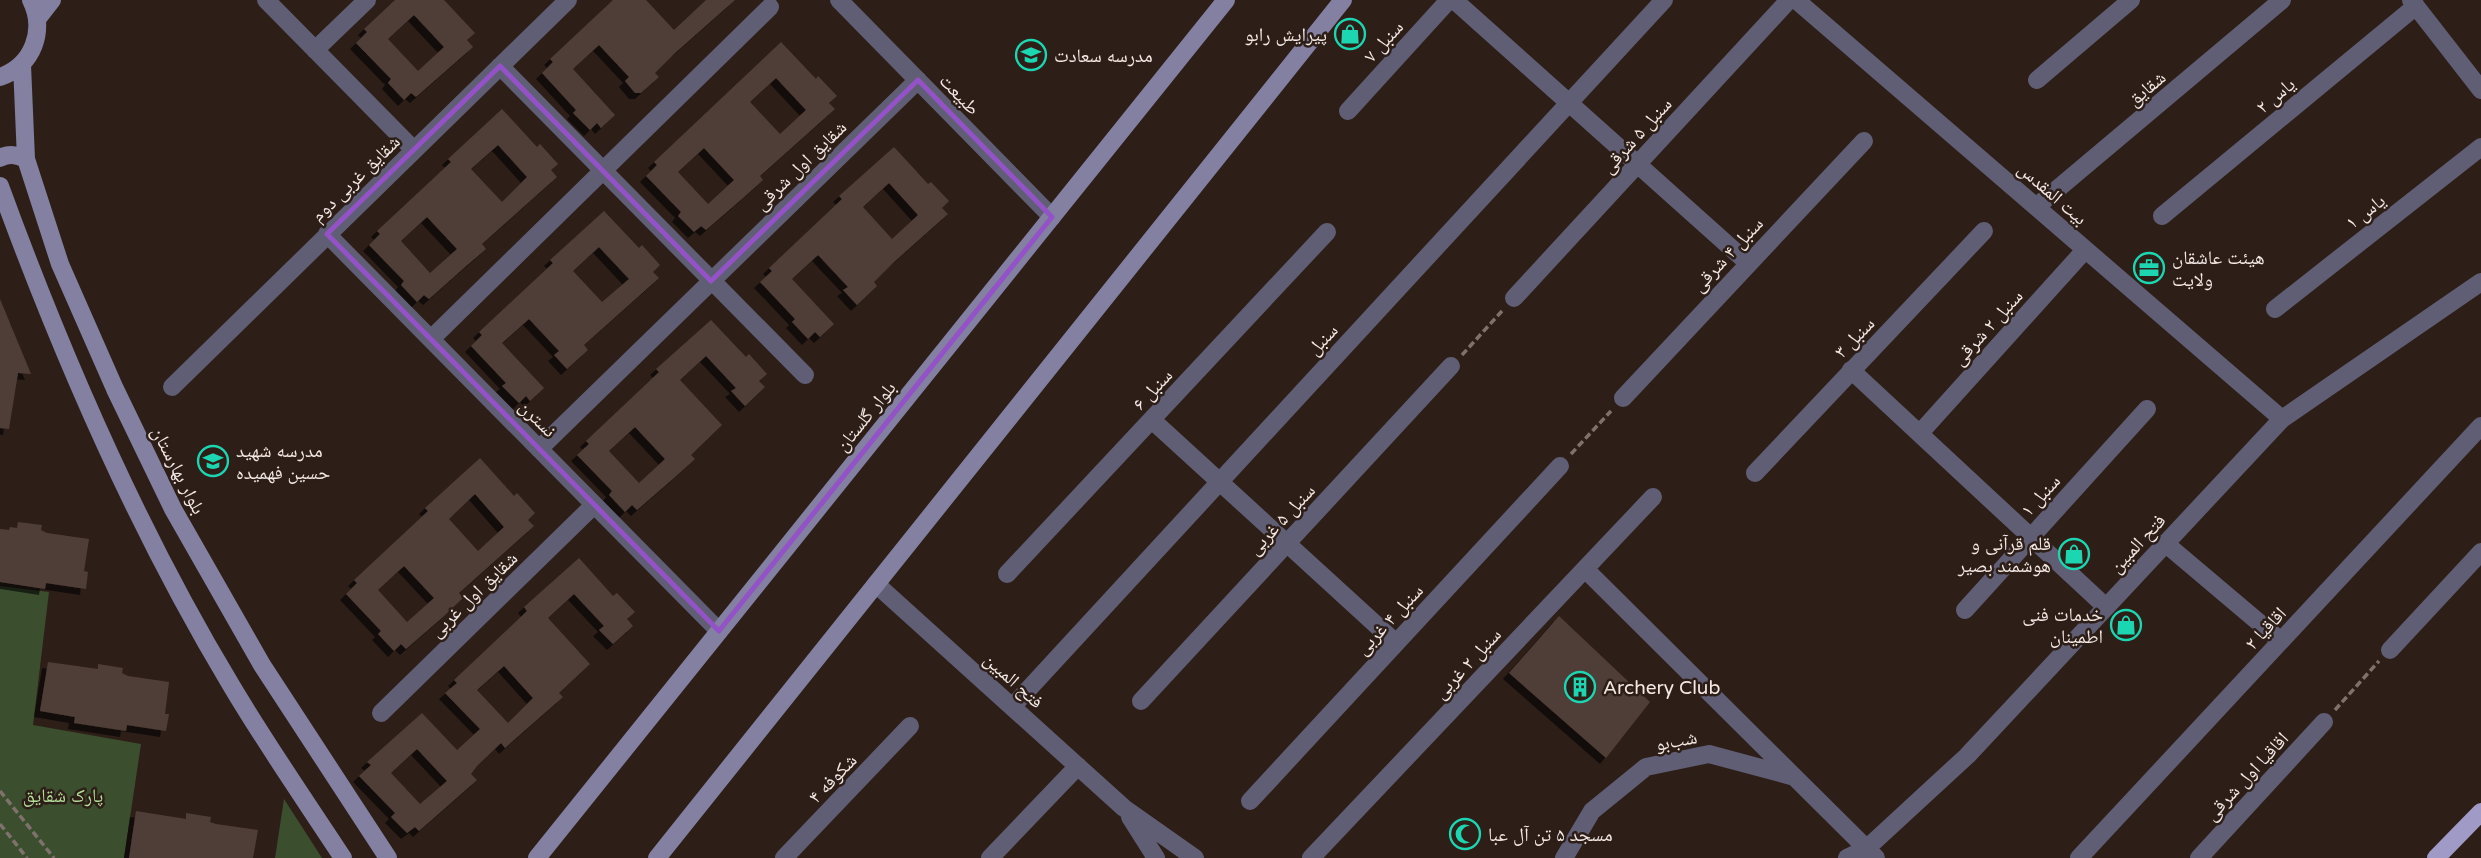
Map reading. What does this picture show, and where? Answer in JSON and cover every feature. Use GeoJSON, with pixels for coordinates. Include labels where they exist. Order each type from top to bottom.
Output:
{"type":"FeatureCollection","features":[{"type":"Feature","properties":{"kind":"main road"},"geometry":{"type":"LineString","coordinates":[[0,77],[22,65],[32,51],[38,18],[31,0]]}},
{"type":"Feature","properties":{"kind":"main road"},"geometry":{"type":"LineString","coordinates":[[38,18],[52,0]]}},
{"type":"Feature","properties":{"kind":"main road","name":"بلوار گلستان"},"geometry":{"type":"LineString","coordinates":[[537,858],[1226,0]]}},
{"type":"Feature","properties":{"kind":"main road"},"geometry":{"type":"LineString","coordinates":[[657,858],[1343,0]]}},
{"type":"Feature","properties":{"kind":"main road","name":"بلوار بهارستان"},"geometry":{"type":"LineString","coordinates":[[22,65],[26,159],[60,264],[115,389],[173,509],[262,666],[388,858]]}},
{"type":"Feature","properties":{"kind":"main road"},"geometry":{"type":"LineString","coordinates":[[0,158],[16,155],[26,159]]}},
{"type":"Feature","properties":{"kind":"main road"},"geometry":{"type":"LineString","coordinates":[[0,186],[32,275],[143,524],[230,684],[343,858]]}},
{"type":"Feature","properties":{"kind":"main road"},"geometry":{"type":"LineString","coordinates":[[2436,858],[2481,811]]}},
{"type":"Feature","properties":{"kind":"street"},"geometry":{"type":"LineString","coordinates":[[266,0],[414,150]]}},
{"type":"Feature","properties":{"kind":"street"},"geometry":{"type":"LineString","coordinates":[[315,50],[367,0]]}},
{"type":"Feature","properties":{"kind":"street","name":"شقایق غربی دوم"},"geometry":{"type":"LineString","coordinates":[[172,387],[568,0]]}},
{"type":"Feature","properties":{"kind":"street","name":"طبیعت"},"geometry":{"type":"LineString","coordinates":[[839,0],[1052,216]]}},
{"type":"Feature","properties":{"kind":"street"},"geometry":{"type":"LineString","coordinates":[[1452,0],[1748,263]]}},
{"type":"Feature","properties":{"kind":"street","name":"سنبل ۷"},"geometry":{"type":"LineString","coordinates":[[1348,111],[1452,0]]}},
{"type":"Feature","properties":{"kind":"street","name":"سنبل"},"geometry":{"type":"LineString","coordinates":[[1012,707],[1664,0]]}},
{"type":"Feature","properties":{"kind":"street","name":"سنبل ۵ شرقی"},"geometry":{"type":"LineString","coordinates":[[1514,298],[1789,0]]}},
{"type":"Feature","properties":{"kind":"street","name":"بیت المقدس"},"geometry":{"type":"LineString","coordinates":[[1796,0],[2282,419]]}},
{"type":"Feature","properties":{"kind":"street"},"geometry":{"type":"LineString","coordinates":[[2037,80],[2131,0]]}},
{"type":"Feature","properties":{"kind":"street","name":"شقایق"},"geometry":{"type":"LineString","coordinates":[[2036,207],[2282,0]]}},
{"type":"Feature","properties":{"kind":"street"},"geometry":{"type":"LineString","coordinates":[[2413,3],[2481,90]]}},
{"type":"Feature","properties":{"kind":"street","name":"یاس ۲"},"geometry":{"type":"LineString","coordinates":[[2162,216],[2413,3]]}},
{"type":"Feature","properties":{"kind":"street"},"geometry":{"type":"LineString","coordinates":[[431,339],[770,7]]}},
{"type":"Feature","properties":{"kind":"street"},"geometry":{"type":"LineString","coordinates":[[500,66],[805,375]]}},
{"type":"Feature","properties":{"kind":"street","name":"شقایق اول شرقی"},"geometry":{"type":"LineString","coordinates":[[711,281],[918,80]]}},
{"type":"Feature","properties":{"kind":"street","name":"سنبل ۴ شرقی"},"geometry":{"type":"LineString","coordinates":[[1623,398],[1864,141]]}},
{"type":"Feature","properties":{"kind":"street","name":"یاس ۱"},"geometry":{"type":"LineString","coordinates":[[2275,309],[2481,147]]}},
{"type":"Feature","properties":{"kind":"street","name":"سنبل ۳"},"geometry":{"type":"LineString","coordinates":[[1755,473],[1984,231]]}},
{"type":"Feature","properties":{"kind":"street","name":"سنبل ۶"},"geometry":{"type":"LineString","coordinates":[[1007,574],[1327,232]]}},
{"type":"Feature","properties":{"kind":"street","name":"نسترن"},"geometry":{"type":"LineString","coordinates":[[327,234],[719,631]]}},
{"type":"Feature","properties":{"kind":"street","name":"سنبل ۲ شرقی"},"geometry":{"type":"LineString","coordinates":[[1920,433],[2085,250]]}},
{"type":"Feature","properties":{"kind":"street"},"geometry":{"type":"LineString","coordinates":[[539,449],[711,281]]}},
{"type":"Feature","properties":{"kind":"street","name":"فتح المبین"},"geometry":{"type":"LineString","coordinates":[[1847,858],[1871,853],[1967,756],[2282,419],[2481,282]]}},
{"type":"Feature","properties":{"kind":"street","name":"سنبل ۵ غربی"},"geometry":{"type":"LineString","coordinates":[[1141,701],[1451,366]]}},
{"type":"Feature","properties":{"kind":"street"},"geometry":{"type":"LineString","coordinates":[[1851,370],[2106,607]]}},
{"type":"Feature","properties":{"kind":"street","name":"سنبل ۱"},"geometry":{"type":"LineString","coordinates":[[1965,610],[2147,409]]}},
{"type":"Feature","properties":{"kind":"street"},"geometry":{"type":"LineString","coordinates":[[1152,419],[1396,643]]}},
{"type":"Feature","properties":{"kind":"street","name":"اقاقیا ۲"},"geometry":{"type":"LineString","coordinates":[[2079,858],[2481,426]]}},
{"type":"Feature","properties":{"kind":"street","name":"سنبل ۴ غربی"},"geometry":{"type":"LineString","coordinates":[[1250,801],[1560,466]]}},
{"type":"Feature","properties":{"kind":"street","name":"سنبل ۲ غربی"},"geometry":{"type":"LineString","coordinates":[[1311,858],[1653,497]]}},
{"type":"Feature","properties":{"kind":"street","name":"شقایق اول غربی"},"geometry":{"type":"LineString","coordinates":[[381,713],[594,505]]}},
{"type":"Feature","properties":{"kind":"street"},"geometry":{"type":"LineString","coordinates":[[2165,543],[2281,641]]}},
{"type":"Feature","properties":{"kind":"street"},"geometry":{"type":"LineString","coordinates":[[2390,650],[2481,552]]}},
{"type":"Feature","properties":{"kind":"street"},"geometry":{"type":"LineString","coordinates":[[1585,569],[1871,853]]}},
{"type":"Feature","properties":{"kind":"street","name":"فتح المبین"},"geometry":{"type":"LineString","coordinates":[[876,584],[1124,808]]}},
{"type":"Feature","properties":{"kind":"street","name":"اقاقیا اول شرقی"},"geometry":{"type":"LineString","coordinates":[[2199,858],[2324,722]]}},
{"type":"Feature","properties":{"kind":"street","name":"شکوفه ۴"},"geometry":{"type":"LineString","coordinates":[[784,858],[910,726]]}},
{"type":"Feature","properties":{"kind":"street","name":"شب‌بو"},"geometry":{"type":"LineString","coordinates":[[1564,858],[1592,811],[1646,767],[1709,754],[1794,777]]}},
{"type":"Feature","properties":{"kind":"street"},"geometry":{"type":"LineString","coordinates":[[990,858],[1078,766]]}},
{"type":"Feature","properties":{"kind":"street"},"geometry":{"type":"LineString","coordinates":[[1124,808],[1156,858]]}},
{"type":"Feature","properties":{"kind":"street"},"geometry":{"type":"LineString","coordinates":[[1124,808],[1195,858]]}},
{"type":"Feature","properties":{"kind":"path"},"geometry":{"type":"LineString","coordinates":[[1451,366],[1514,298]]}},
{"type":"Feature","properties":{"kind":"path"},"geometry":{"type":"LineString","coordinates":[[1560,466],[1623,398]]}},
{"type":"Feature","properties":{"kind":"path"},"geometry":{"type":"LineString","coordinates":[[2324,722],[2390,650]]}},
{"type":"Feature","properties":{"kind":"path"},"geometry":{"type":"LineString","coordinates":[[0,791],[54,858]]}},
{"type":"Feature","properties":{"kind":"path"},"geometry":{"type":"LineString","coordinates":[[0,824],[27,858]]}},
{"type":"Feature","properties":{"kind":"highlighted area"},"geometry":{"type":"Polygon","coordinates":[[[500,66],[711,281],[918,80],[1052,217],[719,631],[327,234],[500,66]]]}},
{"type":"Feature","properties":{"kind":"green space","name":"پارک شقایق"},"geometry":{"type":"Polygon","coordinates":[[[0,586],[49,592],[33,725],[141,744],[124,858],[0,858],[0,586]]]}},
{"type":"Feature","properties":{"kind":"green space"},"geometry":{"type":"Polygon","coordinates":[[[284,799],[322,858],[275,858],[284,799]]]}},
{"type":"Feature","properties":{"kind":"building"},"geometry":{"type":"Polygon","coordinates":[[[395,0],[444,0],[475,33],[467,40],[473,47],[416,97],[411,93],[404,100],[388,83],[391,79],[356,43],[367,32],[364,29],[395,0]],[[414,15],[388,39],[418,71],[444,47],[414,15]]]}},
{"type":"Feature","properties":{"kind":"building"},"geometry":{"type":"Polygon","coordinates":[[[613,0],[646,0],[674,30],[706,0],[735,0],[675,53],[655,73],[659,77],[641,93],[635,93],[625,81],[629,77],[599,45],[573,69],[615,115],[601,128],[597,123],[590,130],[573,113],[576,110],[542,73],[553,62],[550,59],[613,0]]]}},
{"type":"Feature","properties":{"kind":"building"},"geometry":{"type":"Polygon","coordinates":[[[781,42],[816,79],[818,76],[837,96],[829,103],[835,109],[760,176],[763,180],[706,230],[701,226],[694,232],[678,216],[681,212],[646,176],[657,165],[654,162],[781,42]],[[776,78],[750,102],[780,134],[806,110],[776,78]],[[704,148],[678,172],[708,204],[734,180],[704,148]]]}},
{"type":"Feature","properties":{"kind":"building"},"geometry":{"type":"Polygon","coordinates":[[[502,109],[537,147],[540,144],[558,164],[551,170],[557,177],[482,244],[486,249],[429,299],[424,295],[417,302],[401,285],[404,281],[369,245],[380,234],[377,231],[451,162],[448,159],[502,109]],[[498,145],[471,169],[502,202],[527,177],[498,145]],[[427,217],[401,241],[430,273],[457,249],[427,217]]]}},
{"type":"Feature","properties":{"kind":"building"},"geometry":{"type":"Polygon","coordinates":[[[894,147],[928,184],[931,182],[949,201],[942,208],[948,214],[874,282],[877,286],[857,305],[843,290],[848,287],[818,255],[792,279],[834,324],[820,337],[815,332],[808,339],[792,322],[795,319],[760,282],[772,271],[769,268],[842,199],[839,196],[894,147]],[[889,183],[863,207],[892,239],[918,215],[889,183]]]}},
{"type":"Feature","properties":{"kind":"building"},"geometry":{"type":"Polygon","coordinates":[[[604,211],[639,248],[642,245],[660,265],[653,272],[659,278],[584,345],[588,350],[567,369],[554,355],[559,351],[529,319],[502,343],[544,388],[530,401],[526,396],[519,403],[502,386],[506,383],[471,346],[482,335],[479,332],[553,263],[550,260],[604,211]],[[599,247],[573,271],[602,302],[629,279],[599,247]]]}},
{"type":"Feature","properties":{"kind":"building"},"geometry":{"type":"Polygon","coordinates":[[[0,299],[31,374],[18,373],[9,429],[0,428],[0,299]]]}},
{"type":"Feature","properties":{"kind":"building"},"geometry":{"type":"Polygon","coordinates":[[[711,320],[746,357],[749,354],[767,374],[759,381],[765,387],[745,406],[731,391],[736,388],[706,356],[680,380],[722,425],[691,455],[695,459],[674,478],[637,510],[632,505],[625,512],[609,495],[612,491],[577,455],[589,444],[586,441],[659,372],[656,369],[711,320]],[[635,427],[609,451],[639,483],[665,459],[635,427]]]}},
{"type":"Feature","properties":{"kind":"building"},"geometry":{"type":"Polygon","coordinates":[[[480,458],[514,496],[517,493],[535,513],[528,520],[534,526],[459,593],[463,598],[443,617],[406,649],[401,644],[394,651],[378,634],[381,631],[346,594],[357,583],[354,580],[428,511],[425,508],[480,458]],[[475,494],[449,519],[478,551],[504,527],[475,494]],[[404,566],[378,590],[407,622],[434,598],[404,566]]]}},
{"type":"Feature","properties":{"kind":"building"},"geometry":{"type":"Polygon","coordinates":[[[18,522],[42,525],[41,530],[47,533],[89,539],[84,571],[88,572],[86,589],[46,583],[45,589],[0,582],[0,529],[17,528],[18,522]]]}},
{"type":"Feature","properties":{"kind":"building"},"geometry":{"type":"Polygon","coordinates":[[[579,558],[613,596],[617,593],[635,612],[627,619],[633,626],[613,644],[599,630],[604,626],[574,594],[548,618],[590,664],[559,693],[563,697],[505,748],[501,743],[477,766],[471,774],[477,780],[419,831],[415,827],[407,833],[391,817],[395,813],[359,776],[371,765],[367,762],[422,713],[457,750],[480,729],[445,693],[457,683],[454,680],[527,611],[524,607],[579,558]],[[504,666],[477,690],[508,723],[533,698],[504,666]],[[417,749],[391,773],[420,804],[447,781],[417,749]]]}},
{"type":"Feature","properties":{"kind":"building","name":"Archery Club"},"geometry":{"type":"Polygon","coordinates":[[[1559,616],[1650,702],[1606,758],[1509,673],[1559,616]]]}},
{"type":"Feature","properties":{"kind":"building"},"geometry":{"type":"Polygon","coordinates":[[[48,662],[98,669],[98,664],[123,668],[122,673],[128,676],[169,682],[166,731],[127,725],[126,731],[74,723],[75,717],[40,711],[48,662]]]}},
{"type":"Feature","properties":{"kind":"building"},"geometry":{"type":"Polygon","coordinates":[[[136,811],[186,819],[186,813],[211,817],[210,822],[216,824],[258,830],[253,858],[129,858],[136,811]]]}},
{"type":"Feature","properties":{"kind":"place","name":"پیرایش رابو"},"geometry":{"type":"Point","coordinates":[1350,34]}},
{"type":"Feature","properties":{"kind":"place","name":"مدرسه سعادت"},"geometry":{"type":"Point","coordinates":[1031,55]}},
{"type":"Feature","properties":{"kind":"place","name":"هیئت عاشقان ولایت"},"geometry":{"type":"Point","coordinates":[2149,268]}},
{"type":"Feature","properties":{"kind":"place","name":"مدرسه شهید حسین فهمیده"},"geometry":{"type":"Point","coordinates":[213,461]}},
{"type":"Feature","properties":{"kind":"place","name":"قلم قرآنی و هوشمند بصیر"},"geometry":{"type":"Point","coordinates":[2074,554]}},
{"type":"Feature","properties":{"kind":"place","name":"خدمات فنی اطمینان"},"geometry":{"type":"Point","coordinates":[2126,625]}},
{"type":"Feature","properties":{"kind":"place","name":"Archery Club"},"geometry":{"type":"Point","coordinates":[1580,687]}},
{"type":"Feature","properties":{"kind":"place","name":"مسجد ۵ تن آل عبا"},"geometry":{"type":"Point","coordinates":[1465,834]}}]}
